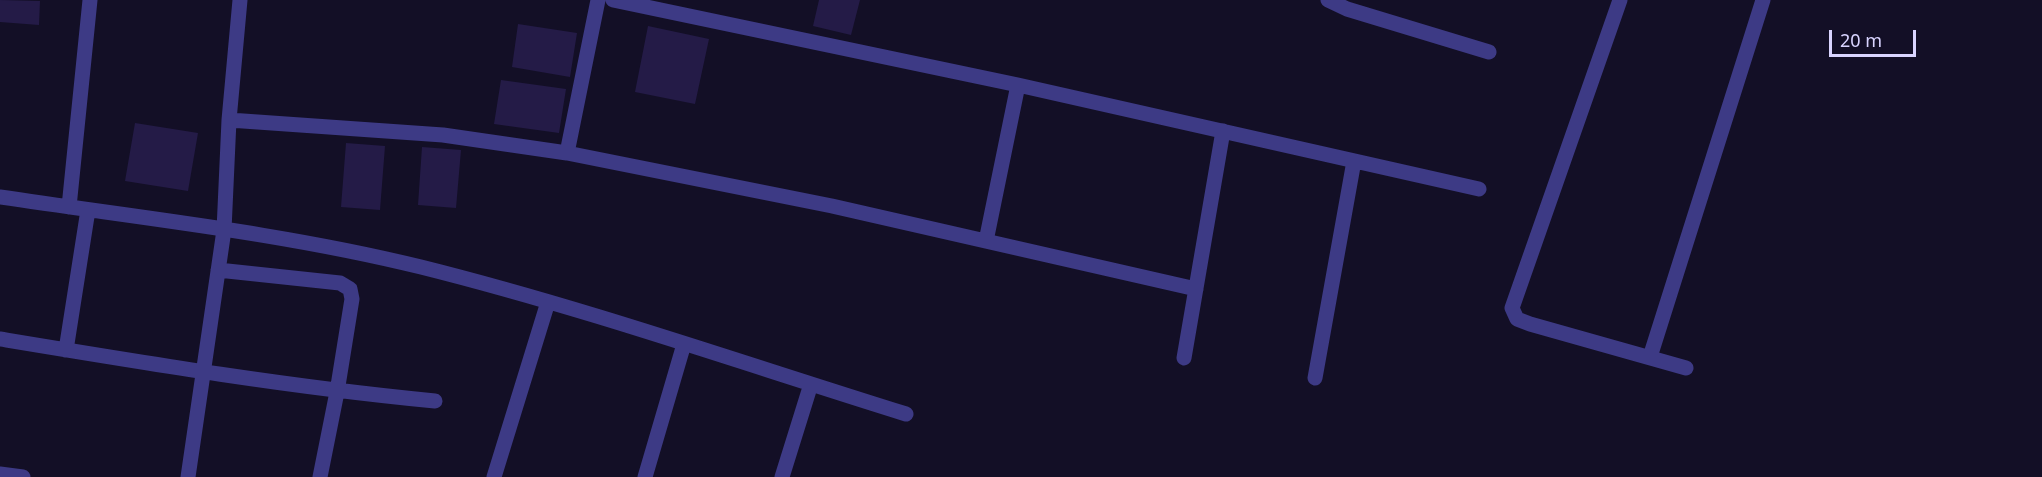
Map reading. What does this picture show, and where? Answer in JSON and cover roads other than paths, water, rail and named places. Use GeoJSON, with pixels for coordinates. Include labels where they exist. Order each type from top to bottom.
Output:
{"type":"FeatureCollection","features":[{"type":"Feature","properties":{"kind":"street"},"geometry":{"type":"LineString","coordinates":[[69,207],[90,0]]}},
{"type":"Feature","properties":{"kind":"street"},"geometry":{"type":"LineString","coordinates":[[188,477],[224,230],[229,120],[240,0]]}},
{"type":"Feature","properties":{"kind":"street"},"geometry":{"type":"LineString","coordinates":[[567,153],[598,0]]}},
{"type":"Feature","properties":{"kind":"street"},"geometry":{"type":"LineString","coordinates":[[613,0],[1018,86],[1479,189]]}},
{"type":"Feature","properties":{"kind":"street"},"geometry":{"type":"LineString","coordinates":[[1328,0],[1347,9],[1489,52]]}},
{"type":"Feature","properties":{"kind":"street"},"geometry":{"type":"LineString","coordinates":[[1620,0],[1512,308],[1517,319],[1686,368]]}},
{"type":"Feature","properties":{"kind":"street"},"geometry":{"type":"LineString","coordinates":[[1650,357],[1763,0]]}},
{"type":"Feature","properties":{"kind":"street"},"geometry":{"type":"LineString","coordinates":[[986,241],[1018,86]]}},
{"type":"Feature","properties":{"kind":"street"},"geometry":{"type":"LineString","coordinates":[[229,120],[443,135],[567,153],[832,206],[1196,289]]}},
{"type":"Feature","properties":{"kind":"street"},"geometry":{"type":"LineString","coordinates":[[1184,358],[1223,131]]}},
{"type":"Feature","properties":{"kind":"street"},"geometry":{"type":"LineString","coordinates":[[1315,378],[1354,161]]}},
{"type":"Feature","properties":{"kind":"street"},"geometry":{"type":"LineString","coordinates":[[0,197],[333,248],[409,265],[548,302],[906,414]]}},
{"type":"Feature","properties":{"kind":"street"},"geometry":{"type":"LineString","coordinates":[[66,350],[88,210]]}},
{"type":"Feature","properties":{"kind":"street"},"geometry":{"type":"LineString","coordinates":[[218,270],[339,283],[350,289],[352,299],[320,477]]}},
{"type":"Feature","properties":{"kind":"street"},"geometry":{"type":"LineString","coordinates":[[494,477],[548,302]]}},
{"type":"Feature","properties":{"kind":"street"},"geometry":{"type":"LineString","coordinates":[[0,339],[337,392],[435,401]]}},
{"type":"Feature","properties":{"kind":"street"},"geometry":{"type":"LineString","coordinates":[[645,477],[684,344]]}},
{"type":"Feature","properties":{"kind":"street"},"geometry":{"type":"LineString","coordinates":[[782,477],[811,384]]}},
{"type":"Feature","properties":{"kind":"street"},"geometry":{"type":"LineString","coordinates":[[0,474],[22,477]]}}]}
